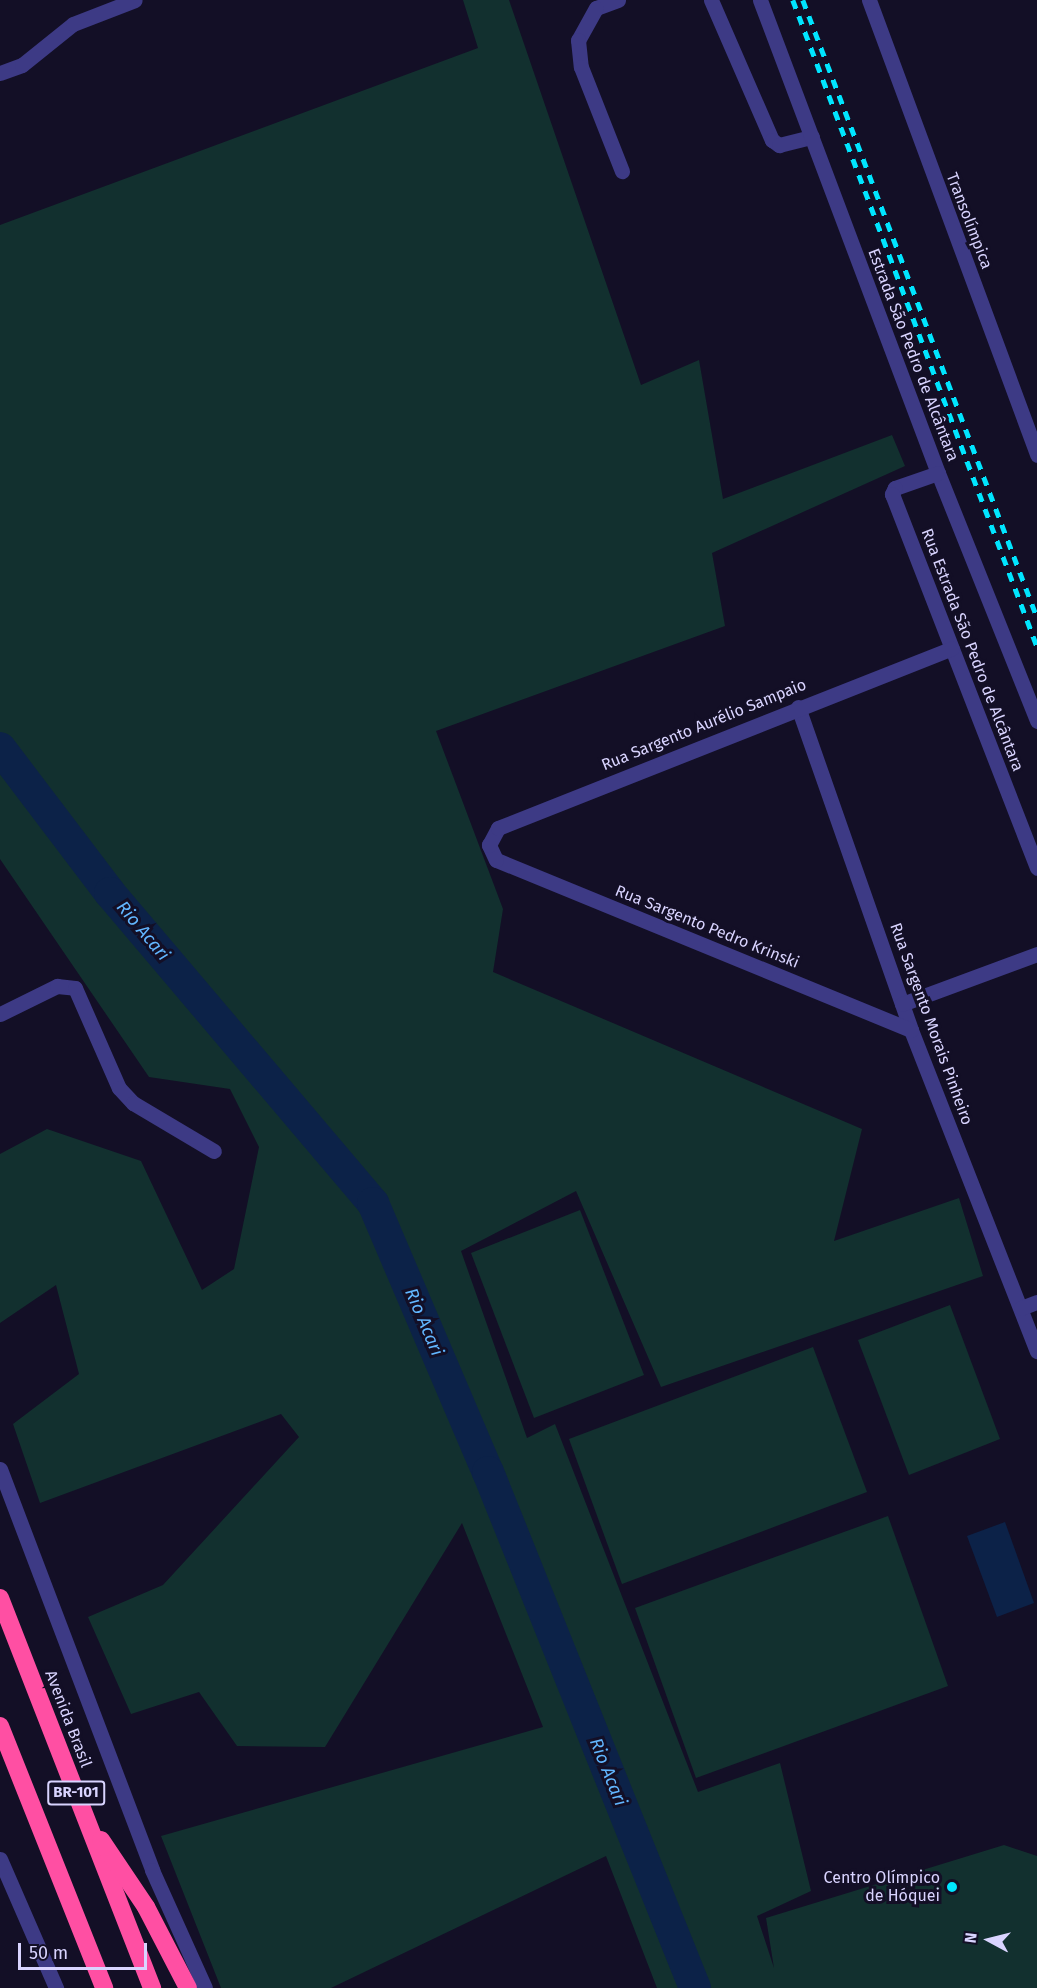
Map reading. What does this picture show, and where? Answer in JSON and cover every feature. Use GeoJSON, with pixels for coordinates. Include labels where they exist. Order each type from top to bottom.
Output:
{"type":"FeatureCollection","features":[{"type":"Feature","properties":{"kind":"highway","name":"Avenida Brasil"},"geometry":{"type":"LineString","coordinates":[[0,1598],[152,1988]]}},
{"type":"Feature","properties":{"kind":"highway","name":"BR-101"},"geometry":{"type":"LineString","coordinates":[[0,1726],[104,1988]]}},
{"type":"Feature","properties":{"kind":"highway"},"geometry":{"type":"LineString","coordinates":[[88,1824],[147,1907],[188,1988]]}},
{"type":"Feature","properties":{"kind":"street"},"geometry":{"type":"LineString","coordinates":[[0,73],[22,65],[74,24],[135,0]]}},
{"type":"Feature","properties":{"kind":"street"},"geometry":{"type":"LineString","coordinates":[[618,0],[596,8],[578,40],[581,67],[622,171]]}},
{"type":"Feature","properties":{"kind":"street"},"geometry":{"type":"LineString","coordinates":[[711,0],[772,140],[779,145],[812,137]]}},
{"type":"Feature","properties":{"kind":"street","name":"Estrada São Pedro de Alcântara"},"geometry":{"type":"LineString","coordinates":[[760,0],[938,473],[1037,721]]}},
{"type":"Feature","properties":{"kind":"street","name":"Transolímpica"},"geometry":{"type":"LineString","coordinates":[[869,0],[1037,455]]}},
{"type":"Feature","properties":{"kind":"street","name":"Rua Estrada São Pedro de Alcântara"},"geometry":{"type":"LineString","coordinates":[[938,473],[895,488],[892,494],[1037,868]]}},
{"type":"Feature","properties":{"kind":"street","name":"Rua Sargento Aurélio Sampaio"},"geometry":{"type":"LineString","coordinates":[[490,855],[489,845],[498,828],[798,706],[952,648]]}},
{"type":"Feature","properties":{"kind":"street","name":"Rua Sargento Morais Pinheiro"},"geometry":{"type":"LineString","coordinates":[[798,706],[911,1030],[1037,1351]]}},
{"type":"Feature","properties":{"kind":"street","name":"Rua Sargento Pedro Krinski"},"geometry":{"type":"LineString","coordinates":[[490,855],[911,1030]]}},
{"type":"Feature","properties":{"kind":"street"},"geometry":{"type":"LineString","coordinates":[[902,1004],[1037,954]]}},
{"type":"Feature","properties":{"kind":"street"},"geometry":{"type":"LineString","coordinates":[[0,1014],[57,986],[75,988],[119,1088],[133,1103],[214,1151]]}},
{"type":"Feature","properties":{"kind":"street"},"geometry":{"type":"LineString","coordinates":[[1021,1308],[1037,1302]]}},
{"type":"Feature","properties":{"kind":"street"},"geometry":{"type":"LineString","coordinates":[[0,1469],[152,1870],[205,1988]]}},
{"type":"Feature","properties":{"kind":"street"},"geometry":{"type":"LineString","coordinates":[[0,1859],[56,1988]]}},
{"type":"Feature","properties":{"kind":"green space"},"geometry":{"type":"Polygon","coordinates":[[[463,0],[509,0],[641,385],[699,360],[723,499],[892,435],[905,466],[712,553],[725,626],[436,731],[503,909],[493,972],[862,1129],[834,1241],[959,1198],[983,1276],[661,1387],[576,1191],[461,1251],[527,1438],[555,1424],[698,1792],[780,1763],[811,1891],[757,1916],[774,1968],[766,1918],[1004,1845],[1037,1856],[1037,1988],[657,1988],[606,1856],[331,1988],[221,1988],[161,1836],[543,1727],[462,1523],[325,1747],[237,1746],[199,1692],[131,1714],[88,1617],[163,1585],[299,1437],[281,1414],[40,1503],[13,1424],[79,1374],[56,1285],[0,1323],[0,1154],[47,1129],[141,1161],[202,1290],[234,1269],[259,1147],[230,1089],[149,1077],[0,859],[0,225],[478,48],[463,0]]]}},
{"type":"Feature","properties":{"kind":"green space"},"geometry":{"type":"Polygon","coordinates":[[[580,1210],[644,1375],[534,1418],[471,1253],[580,1210]]]}},
{"type":"Feature","properties":{"kind":"green space"},"geometry":{"type":"Polygon","coordinates":[[[950,1305],[1000,1439],[909,1475],[858,1340],[950,1305]]]}},
{"type":"Feature","properties":{"kind":"green space"},"geometry":{"type":"Polygon","coordinates":[[[813,1347],[867,1492],[622,1584],[569,1439],[813,1347]]]}},
{"type":"Feature","properties":{"kind":"green space"},"geometry":{"type":"Polygon","coordinates":[[[888,1516],[948,1686],[696,1778],[635,1608],[888,1516]]]}},
{"type":"Feature","properties":{"kind":"water"},"geometry":{"type":"Polygon","coordinates":[[[1005,1522],[1034,1603],[997,1617],[967,1536],[1005,1522]]]}},
{"type":"Feature","properties":{"kind":"waterway","name":"Rio Acari"},"geometry":{"type":"LineString","coordinates":[[0,748],[110,893],[373,1203],[488,1472],[695,1988]]}},
{"type":"Feature","properties":{"kind":"railway"},"geometry":{"type":"LineString","coordinates":[[793,0],[1037,646]]}},
{"type":"Feature","properties":{"kind":"railway"},"geometry":{"type":"LineString","coordinates":[[803,0],[1037,617]]}},
{"type":"Feature","properties":{"kind":"place","name":"Centro Olímpico de Hóquei"},"geometry":{"type":"Point","coordinates":[952,1887]}}]}
